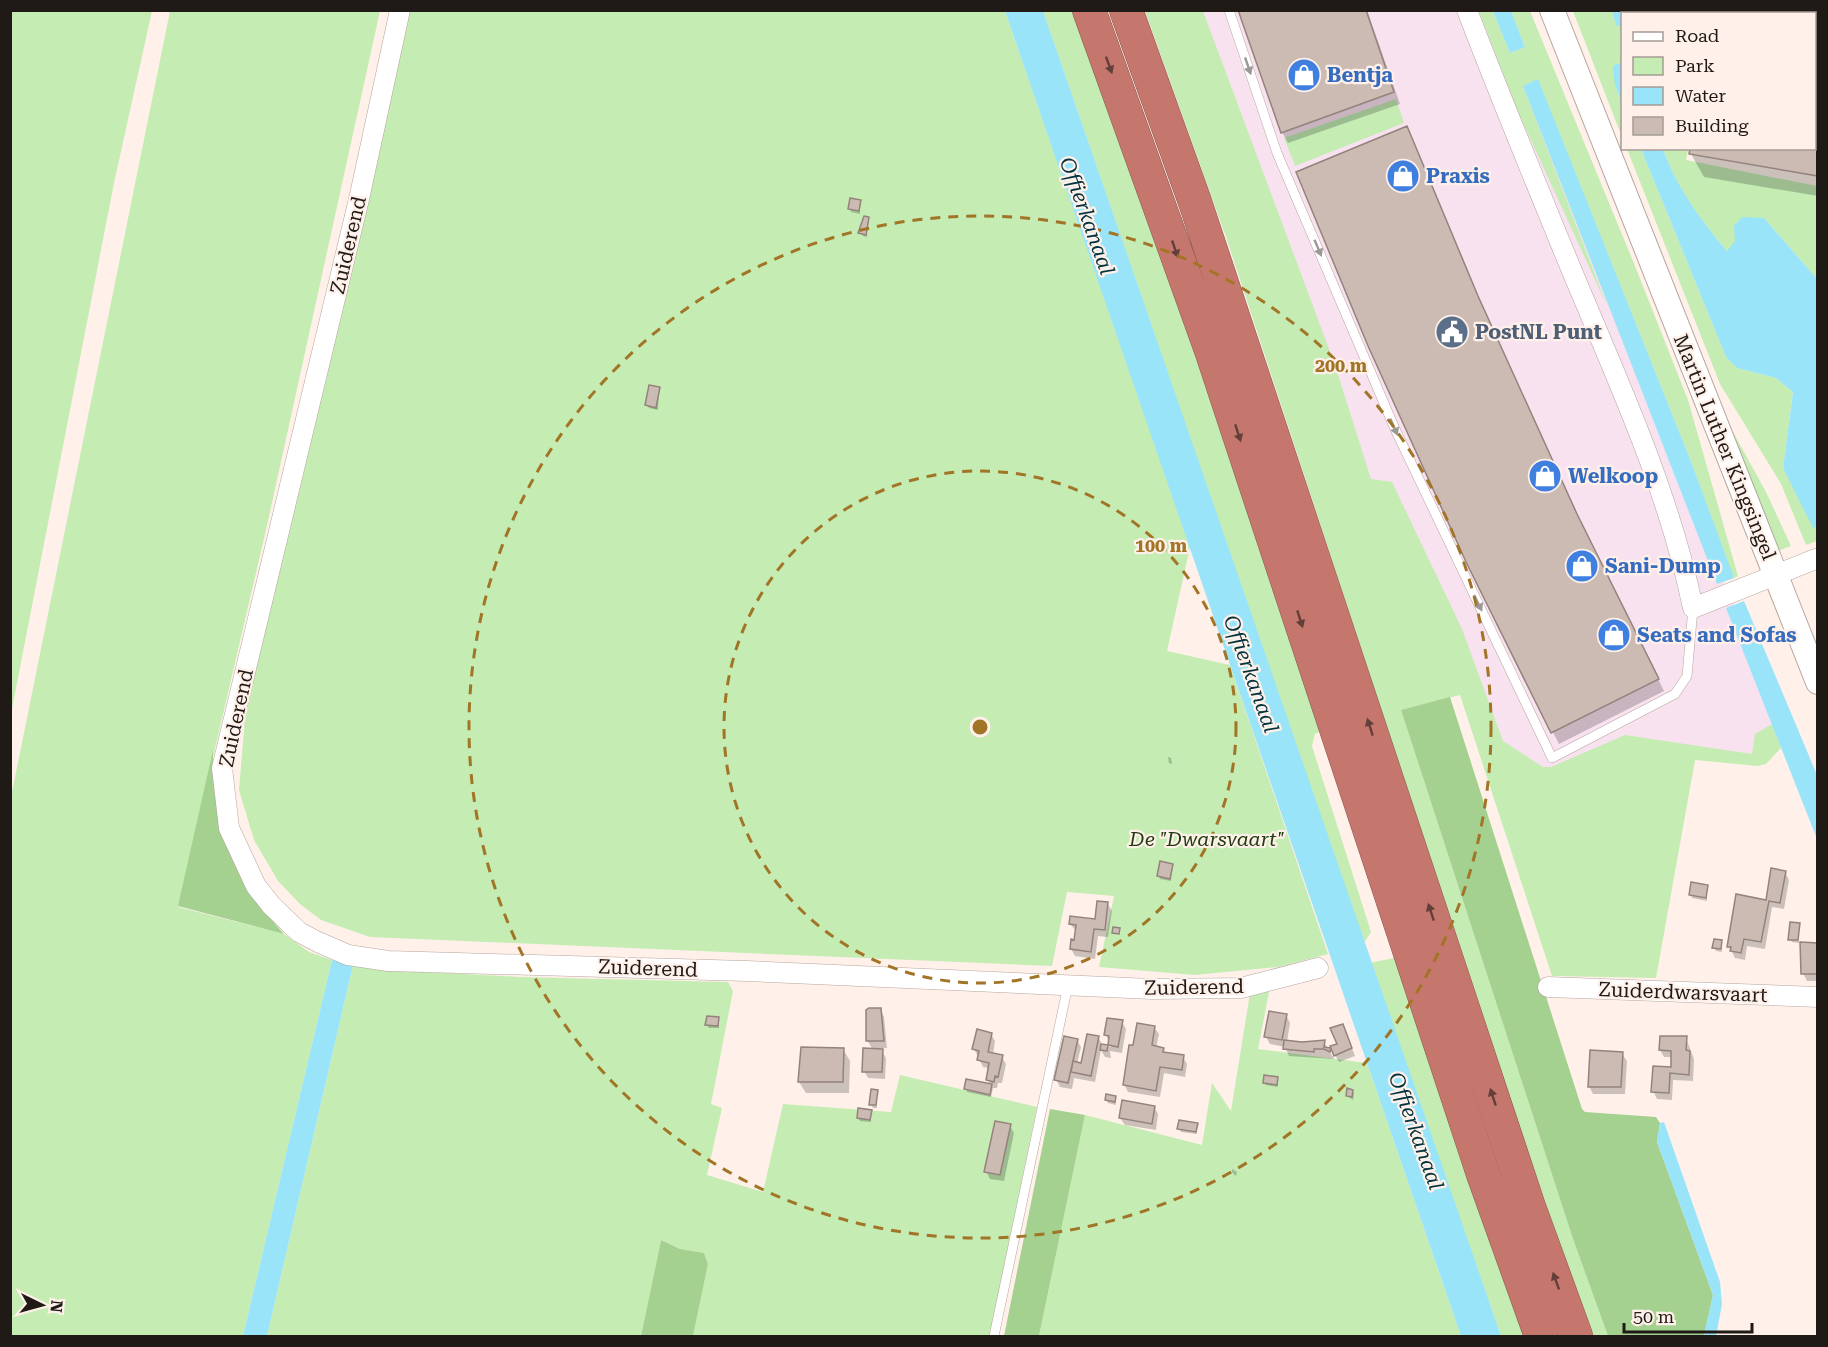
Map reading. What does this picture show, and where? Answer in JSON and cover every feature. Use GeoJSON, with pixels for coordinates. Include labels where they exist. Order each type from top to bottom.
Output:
{"type":"FeatureCollection","features":[{"type":"Feature","properties":{"kind":"highway"},"geometry":{"type":"LineString","coordinates":[[1089,10],[1211,350],[1483,1174],[1541,1336]]}},
{"type":"Feature","properties":{"kind":"highway"},"geometry":{"type":"LineString","coordinates":[[1126,10],[1196,202],[1518,1173],[1576,1336]]}},
{"type":"Feature","properties":{"kind":"street","name":"Zuiderend"},"geometry":{"type":"LineString","coordinates":[[400,10],[356,211],[222,768],[229,828],[256,886],[271,905],[309,937],[348,955],[388,961],[747,971],[1152,989],[1241,988],[1309,971]]}},
{"type":"Feature","properties":{"kind":"street"},"geometry":{"type":"LineString","coordinates":[[1467,10],[1504,107],[1638,430],[1673,531],[1693,608]]}},
{"type":"Feature","properties":{"kind":"street","name":"Martin Luther Kingsingel"},"geometry":{"type":"LineString","coordinates":[[1552,10],[1776,573],[1747,588],[1693,608]]}},
{"type":"Feature","properties":{"kind":"street"},"geometry":{"type":"LineString","coordinates":[[1818,558],[1776,573],[1818,682]]}},
{"type":"Feature","properties":{"kind":"street","name":"Zuiderdwarsvaart"},"geometry":{"type":"LineString","coordinates":[[1548,987],[1818,996]]}},
{"type":"Feature","properties":{"kind":"lane"},"geometry":{"type":"LineString","coordinates":[[1229,10],[1277,153],[1395,429],[1552,758],[1675,694],[1687,676],[1693,608]]}},
{"type":"Feature","properties":{"kind":"lane"},"geometry":{"type":"LineString","coordinates":[[994,1336],[1068,985]]}},
{"type":"Feature","properties":{"kind":"shaded area"},"geometry":{"type":"Polygon","coordinates":[[[1195,11],[1500,11],[1711,551],[1786,729],[1759,760],[1621,750],[1508,784],[1364,491],[1195,11]]]}},
{"type":"Feature","properties":{"kind":"green space"},"geometry":{"type":"Polygon","coordinates":[[[11,10],[152,11],[114,183],[11,714],[11,10]]]}},
{"type":"Feature","properties":{"kind":"green space"},"geometry":{"type":"Polygon","coordinates":[[[170,11],[380,11],[266,530],[178,907],[284,934],[309,952],[332,960],[243,1336],[11,1336],[11,797],[170,11]]]}},
{"type":"Feature","properties":{"kind":"green space","name":"De \"Dwarsvaart\""},"geometry":{"type":"Polygon","coordinates":[[[406,11],[1005,11],[1190,547],[1167,651],[1230,665],[1328,954],[1278,967],[1195,975],[1099,967],[1114,896],[1067,892],[1052,966],[370,937],[321,920],[300,904],[278,881],[254,840],[239,790],[245,718],[406,11]]]}},
{"type":"Feature","properties":{"kind":"green space"},"geometry":{"type":"Polygon","coordinates":[[[1043,11],[1076,11],[1225,438],[1323,730],[1315,734],[1312,746],[1371,932],[1364,943],[1043,11]]]}},
{"type":"Feature","properties":{"kind":"green space"},"geometry":{"type":"Polygon","coordinates":[[[1145,11],[1203,11],[1335,365],[1371,479],[1392,482],[1462,629],[1503,741],[1543,767],[1551,767],[1625,735],[1752,754],[1755,734],[1772,724],[1781,748],[1766,764],[1758,766],[1695,760],[1656,978],[1552,976],[1460,695],[1401,710],[1573,1239],[1608,1336],[1590,1336],[1557,1245],[1226,237],[1145,11]]]}},
{"type":"Feature","properties":{"kind":"green space"},"geometry":{"type":"Polygon","coordinates":[[[1479,11],[1493,11],[1510,53],[1525,47],[1511,11],[1530,11],[1688,400],[1738,576],[1734,578],[1690,459],[1538,80],[1523,86],[1607,306],[1518,112],[1479,11]]]}},
{"type":"Feature","properties":{"kind":"green space"},"geometry":{"type":"Polygon","coordinates":[[[1573,11],[1612,11],[1616,24],[1621,26],[1621,65],[1615,85],[1621,101],[1621,134],[1573,11]]]}},
{"type":"Feature","properties":{"kind":"green space"},"geometry":{"type":"Polygon","coordinates":[[[1655,11],[1711,11],[1710,12],[1655,11]]]}},
{"type":"Feature","properties":{"kind":"green space"},"geometry":{"type":"Polygon","coordinates":[[[1816,51],[1817,51],[1816,106],[1816,51]]]}},
{"type":"Feature","properties":{"kind":"green space"},"geometry":{"type":"Polygon","coordinates":[[[1396,99],[1404,123],[1295,166],[1284,138],[1396,99]]]}},
{"type":"Feature","properties":{"kind":"green space"},"geometry":{"type":"Polygon","coordinates":[[[1627,150],[1641,150],[1726,357],[1737,368],[1776,378],[1793,392],[1783,468],[1813,527],[1817,527],[1817,541],[1806,545],[1781,484],[1720,384],[1627,150]]]}},
{"type":"Feature","properties":{"kind":"green space"},"geometry":{"type":"Polygon","coordinates":[[[1663,150],[1688,150],[1686,160],[1817,186],[1817,279],[1764,218],[1727,251],[1690,203],[1663,150]]]}},
{"type":"Feature","properties":{"kind":"green space"},"geometry":{"type":"Polygon","coordinates":[[[1727,421],[1766,492],[1791,546],[1775,552],[1727,421]]]}},
{"type":"Feature","properties":{"kind":"green space"},"geometry":{"type":"Polygon","coordinates":[[[1450,697],[1582,1109],[1585,1112],[1656,1117],[1660,1123],[1657,1142],[1713,1295],[1704,1336],[1608,1336],[1573,1239],[1401,710],[1450,697]]]}},
{"type":"Feature","properties":{"kind":"green space"},"geometry":{"type":"Polygon","coordinates":[[[213,750],[216,803],[229,850],[252,892],[284,934],[178,906],[213,750]]]}},
{"type":"Feature","properties":{"kind":"green space"},"geometry":{"type":"Polygon","coordinates":[[[1398,957],[1524,1336],[1501,1336],[1370,963],[1398,957]]]}},
{"type":"Feature","properties":{"kind":"green space"},"geometry":{"type":"Polygon","coordinates":[[[353,965],[372,969],[520,977],[728,982],[733,991],[711,1104],[722,1108],[707,1175],[763,1192],[783,1104],[891,1112],[900,1075],[1037,1107],[990,1336],[693,1336],[708,1264],[704,1253],[680,1249],[661,1240],[641,1336],[267,1336],[353,965]]]}},
{"type":"Feature","properties":{"kind":"green space"},"geometry":{"type":"Polygon","coordinates":[[[1270,987],[1258,1049],[1367,1063],[1461,1336],[1039,1336],[1085,1115],[1202,1145],[1212,1083],[1231,1111],[1250,993],[1270,987]]]}},
{"type":"Feature","properties":{"kind":"green space"},"geometry":{"type":"Polygon","coordinates":[[[1050,1109],[1085,1115],[1039,1336],[1004,1336],[1050,1109]]]}},
{"type":"Feature","properties":{"kind":"green space"},"geometry":{"type":"Polygon","coordinates":[[[661,1240],[680,1249],[704,1253],[708,1264],[693,1336],[641,1336],[661,1240]]]}},
{"type":"Feature","properties":{"kind":"water"},"geometry":{"type":"Polygon","coordinates":[[[1612,10],[1655,11],[1621,12],[1621,27],[1616,25],[1612,10]]]}},
{"type":"Feature","properties":{"kind":"water","name":"Offierkanaal"},"geometry":{"type":"Polygon","coordinates":[[[1005,11],[1043,11],[1501,1336],[1461,1336],[1005,11]]]}},
{"type":"Feature","properties":{"kind":"water"},"geometry":{"type":"Polygon","coordinates":[[[1493,11],[1511,11],[1525,47],[1510,53],[1493,11]]]}},
{"type":"Feature","properties":{"kind":"water"},"geometry":{"type":"Polygon","coordinates":[[[1621,62],[1621,101],[1615,85],[1613,66],[1621,62]]]}},
{"type":"Feature","properties":{"kind":"water"},"geometry":{"type":"Polygon","coordinates":[[[1538,79],[1690,459],[1734,578],[1717,584],[1523,86],[1538,79]]]}},
{"type":"Feature","properties":{"kind":"water"},"geometry":{"type":"Polygon","coordinates":[[[1641,150],[1663,150],[1690,203],[1727,251],[1735,241],[1734,226],[1742,217],[1764,218],[1817,279],[1817,527],[1813,528],[1783,468],[1793,392],[1776,378],[1737,368],[1726,357],[1641,150]]]}},
{"type":"Feature","properties":{"kind":"water"},"geometry":{"type":"Polygon","coordinates":[[[1744,601],[1817,775],[1817,839],[1726,608],[1744,601]]]}},
{"type":"Feature","properties":{"kind":"water"},"geometry":{"type":"Polygon","coordinates":[[[332,960],[353,965],[267,1336],[243,1336],[332,960]]]}},
{"type":"Feature","properties":{"kind":"water"},"geometry":{"type":"Polygon","coordinates":[[[1664,1122],[1720,1282],[1722,1304],[1716,1336],[1704,1336],[1713,1295],[1657,1142],[1660,1123],[1664,1122]]]}},
{"type":"Feature","properties":{"kind":"building"},"geometry":{"type":"Polygon","coordinates":[[[1238,10],[1366,10],[1394,92],[1281,133],[1238,10]]]}},
{"type":"Feature","properties":{"kind":"building"},"geometry":{"type":"Polygon","coordinates":[[[1407,126],[1478,296],[1577,514],[1659,679],[1551,733],[1467,564],[1368,346],[1296,172],[1407,126]]]}},
{"type":"Feature","properties":{"kind":"building"},"geometry":{"type":"Polygon","coordinates":[[[1816,142],[1818,143],[1818,176],[1689,154],[1690,150],[1816,150],[1816,142]]]}},
{"type":"Feature","properties":{"kind":"building"},"geometry":{"type":"Polygon","coordinates":[[[850,198],[861,200],[859,211],[848,209],[850,198]]]}},
{"type":"Feature","properties":{"kind":"building"},"geometry":{"type":"Polygon","coordinates":[[[864,216],[869,217],[866,235],[858,233],[864,216]]]}},
{"type":"Feature","properties":{"kind":"building"},"geometry":{"type":"Polygon","coordinates":[[[649,385],[660,387],[656,408],[645,405],[649,385]]]}},
{"type":"Feature","properties":{"kind":"building"},"geometry":{"type":"Polygon","coordinates":[[[1160,861],[1173,864],[1170,879],[1157,876],[1160,861]]]}},
{"type":"Feature","properties":{"kind":"building"},"geometry":{"type":"Polygon","coordinates":[[[1771,868],[1786,871],[1780,903],[1769,901],[1761,942],[1744,939],[1741,953],[1730,951],[1731,947],[1727,947],[1736,894],[1766,900],[1771,868]]]}},
{"type":"Feature","properties":{"kind":"building"},"geometry":{"type":"Polygon","coordinates":[[[1691,882],[1708,885],[1706,898],[1689,895],[1691,882]]]}},
{"type":"Feature","properties":{"kind":"building"},"geometry":{"type":"Polygon","coordinates":[[[1097,901],[1108,902],[1105,930],[1094,929],[1091,952],[1070,949],[1076,925],[1069,924],[1070,916],[1095,919],[1097,901]]]}},
{"type":"Feature","properties":{"kind":"building"},"geometry":{"type":"Polygon","coordinates":[[[1790,922],[1800,923],[1798,940],[1788,940],[1790,922]]]}},
{"type":"Feature","properties":{"kind":"building"},"geometry":{"type":"Polygon","coordinates":[[[1113,927],[1120,928],[1119,934],[1112,933],[1113,927]]]}},
{"type":"Feature","properties":{"kind":"building"},"geometry":{"type":"Polygon","coordinates":[[[1714,939],[1722,940],[1721,949],[1712,948],[1714,939]]]}},
{"type":"Feature","properties":{"kind":"building"},"geometry":{"type":"Polygon","coordinates":[[[1800,942],[1818,943],[1818,974],[1801,974],[1800,942]]]}},
{"type":"Feature","properties":{"kind":"building"},"geometry":{"type":"Polygon","coordinates":[[[881,1008],[884,1041],[866,1041],[866,1010],[881,1008]]]}},
{"type":"Feature","properties":{"kind":"building"},"geometry":{"type":"Polygon","coordinates":[[[1269,1011],[1287,1014],[1282,1040],[1264,1037],[1269,1011]]]}},
{"type":"Feature","properties":{"kind":"building"},"geometry":{"type":"Polygon","coordinates":[[[707,1016],[719,1017],[718,1026],[705,1025],[707,1016]]]}},
{"type":"Feature","properties":{"kind":"building"},"geometry":{"type":"Polygon","coordinates":[[[1107,1018],[1123,1020],[1118,1047],[1108,1045],[1109,1036],[1104,1035],[1107,1018]]]}},
{"type":"Feature","properties":{"kind":"building"},"geometry":{"type":"Polygon","coordinates":[[[1137,1023],[1155,1026],[1152,1045],[1164,1048],[1163,1052],[1184,1055],[1182,1070],[1160,1067],[1156,1091],[1123,1085],[1129,1045],[1133,1045],[1137,1023]]]}},
{"type":"Feature","properties":{"kind":"building"},"geometry":{"type":"Polygon","coordinates":[[[1343,1024],[1352,1048],[1334,1056],[1330,1046],[1337,1044],[1330,1028],[1343,1024]]]}},
{"type":"Feature","properties":{"kind":"building"},"geometry":{"type":"Polygon","coordinates":[[[977,1029],[992,1033],[988,1052],[1003,1055],[998,1077],[995,1076],[994,1082],[986,1080],[989,1063],[977,1060],[979,1051],[972,1049],[977,1029]]]}},
{"type":"Feature","properties":{"kind":"building"},"geometry":{"type":"Polygon","coordinates":[[[1087,1034],[1099,1036],[1091,1076],[1071,1072],[1073,1061],[1081,1063],[1087,1034]]]}},
{"type":"Feature","properties":{"kind":"building"},"geometry":{"type":"Polygon","coordinates":[[[1064,1036],[1078,1039],[1068,1083],[1054,1080],[1064,1036]]]}},
{"type":"Feature","properties":{"kind":"building"},"geometry":{"type":"Polygon","coordinates":[[[1660,1036],[1687,1036],[1686,1050],[1690,1051],[1689,1075],[1670,1073],[1669,1093],[1651,1092],[1653,1066],[1671,1067],[1671,1051],[1659,1050],[1660,1036]]]}},
{"type":"Feature","properties":{"kind":"building"},"geometry":{"type":"Polygon","coordinates":[[[1284,1040],[1302,1042],[1325,1040],[1324,1047],[1331,1048],[1330,1052],[1324,1049],[1314,1049],[1314,1052],[1283,1049],[1284,1040]]]}},
{"type":"Feature","properties":{"kind":"building"},"geometry":{"type":"Polygon","coordinates":[[[1101,1044],[1108,1045],[1107,1051],[1100,1050],[1101,1044]]]}},
{"type":"Feature","properties":{"kind":"building"},"geometry":{"type":"Polygon","coordinates":[[[801,1047],[844,1048],[843,1082],[798,1082],[801,1047]]]}},
{"type":"Feature","properties":{"kind":"building"},"geometry":{"type":"Polygon","coordinates":[[[863,1048],[883,1049],[882,1072],[862,1072],[863,1048]]]}},
{"type":"Feature","properties":{"kind":"building"},"geometry":{"type":"Polygon","coordinates":[[[1590,1050],[1623,1052],[1621,1087],[1588,1087],[1590,1050]]]}},
{"type":"Feature","properties":{"kind":"building"},"geometry":{"type":"Polygon","coordinates":[[[1264,1075],[1278,1077],[1277,1085],[1263,1083],[1264,1075]]]}},
{"type":"Feature","properties":{"kind":"building"},"geometry":{"type":"Polygon","coordinates":[[[966,1079],[992,1084],[990,1095],[964,1089],[966,1079]]]}},
{"type":"Feature","properties":{"kind":"building"},"geometry":{"type":"Polygon","coordinates":[[[1347,1088],[1353,1090],[1352,1097],[1346,1096],[1347,1088]]]}},
{"type":"Feature","properties":{"kind":"building"},"geometry":{"type":"Polygon","coordinates":[[[871,1089],[878,1090],[876,1105],[869,1105],[871,1089]]]}},
{"type":"Feature","properties":{"kind":"building"},"geometry":{"type":"Polygon","coordinates":[[[1106,1094],[1116,1096],[1115,1102],[1105,1100],[1106,1094]]]}},
{"type":"Feature","properties":{"kind":"building"},"geometry":{"type":"Polygon","coordinates":[[[1122,1100],[1155,1106],[1152,1124],[1119,1118],[1122,1100]]]}},
{"type":"Feature","properties":{"kind":"building"},"geometry":{"type":"Polygon","coordinates":[[[858,1108],[872,1110],[870,1120],[857,1118],[858,1108]]]}},
{"type":"Feature","properties":{"kind":"building"},"geometry":{"type":"Polygon","coordinates":[[[1179,1120],[1198,1123],[1196,1132],[1177,1129],[1179,1120]]]}},
{"type":"Feature","properties":{"kind":"building"},"geometry":{"type":"Polygon","coordinates":[[[995,1121],[1011,1124],[1000,1175],[984,1172],[995,1121]]]}},
{"type":"Feature","properties":{"kind":"place","name":"Bentja"},"geometry":{"type":"Point","coordinates":[1304,75]}},
{"type":"Feature","properties":{"kind":"place","name":"Praxis"},"geometry":{"type":"Point","coordinates":[1403,176]}},
{"type":"Feature","properties":{"kind":"place","name":"PostNL Punt"},"geometry":{"type":"Point","coordinates":[1452,332]}},
{"type":"Feature","properties":{"kind":"place","name":"Welkoop"},"geometry":{"type":"Point","coordinates":[1545,476]}},
{"type":"Feature","properties":{"kind":"place","name":"Sani-Dump"},"geometry":{"type":"Point","coordinates":[1582,566]}},
{"type":"Feature","properties":{"kind":"place","name":"Seats and Sofas"},"geometry":{"type":"Point","coordinates":[1614,635]}}]}
